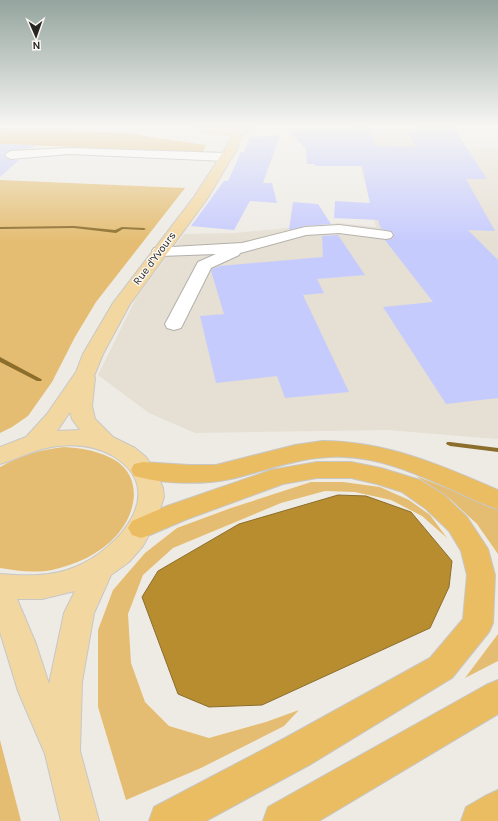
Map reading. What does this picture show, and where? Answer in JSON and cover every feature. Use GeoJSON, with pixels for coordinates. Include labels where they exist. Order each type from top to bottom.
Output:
{"type":"FeatureCollection","features":[{"type":"Feature","properties":{"kind":"highway"},"geometry":{"type":"LineString","coordinates":[[143,470],[193,474],[216,473],[296,452],[322,449],[348,449],[398,460],[448,478],[498,500]]}},
{"type":"Feature","properties":{"kind":"highway"},"geometry":{"type":"LineString","coordinates":[[141,528],[176,513],[280,476],[317,470],[351,470],[381,476],[411,486],[436,502],[458,524],[474,549],[481,575],[478,624],[441,668],[298,751],[168,821]]}},
{"type":"Feature","properties":{"kind":"highway"},"geometry":{"type":"LineString","coordinates":[[282,821],[498,696]]}},
{"type":"Feature","properties":{"kind":"highway"},"geometry":{"type":"LineString","coordinates":[[480,821],[498,809]]}},
{"type":"Feature","properties":{"kind":"main road","name":"Rue d'Yvours"},"geometry":{"type":"LineString","coordinates":[[86,372],[93,354],[122,303],[200,199],[221,165]]}},
{"type":"Feature","properties":{"kind":"main road"},"geometry":{"type":"LineString","coordinates":[[86,372],[81,402],[82,416],[89,427],[104,442]]}},
{"type":"Feature","properties":{"kind":"main road"},"geometry":{"type":"LineString","coordinates":[[35,442],[55,419],[86,372]]}},
{"type":"Feature","properties":{"kind":"main road"},"geometry":{"type":"LineString","coordinates":[[0,456],[35,442],[58,438],[82,438],[104,442],[122,449],[133,458],[143,470],[150,489],[150,506],[141,528],[125,550],[100,568],[70,581],[47,586],[16,588],[0,586]]}},
{"type":"Feature","properties":{"kind":"main road"},"geometry":{"type":"LineString","coordinates":[[63,753],[66,682],[79,613],[100,568]]}},
{"type":"Feature","properties":{"kind":"main road"},"geometry":{"type":"LineString","coordinates":[[0,598],[6,608],[20,644],[35,691],[63,753],[80,821]]}},
{"type":"Feature","properties":{"kind":"lane"},"geometry":{"type":"LineString","coordinates":[[174,324],[204,265],[243,248],[305,231],[339,229],[386,235]]}},
{"type":"Feature","properties":{"kind":"lane"},"geometry":{"type":"LineString","coordinates":[[160,251],[243,248]]}},
{"type":"Feature","properties":{"kind":"shaded area"},"geometry":{"type":"Polygon","coordinates":[[[361,165],[498,165],[498,439],[387,430],[195,433],[149,413],[98,375],[136,298],[184,234],[235,233],[340,223],[376,227],[361,165]]]}},
{"type":"Feature","properties":{"kind":"shaded area"},"geometry":{"type":"Polygon","coordinates":[[[0,180],[185,188],[96,302],[75,337],[52,382],[28,416],[0,433],[0,180]]]}},
{"type":"Feature","properties":{"kind":"shaded area"},"geometry":{"type":"Polygon","coordinates":[[[64,447],[92,451],[109,457],[120,464],[128,473],[134,494],[133,505],[129,516],[116,536],[110,542],[87,558],[78,562],[46,571],[26,571],[0,568],[0,467],[31,454],[64,447]]]}},
{"type":"Feature","properties":{"kind":"shaded area"},"geometry":{"type":"Polygon","coordinates":[[[416,476],[498,508],[498,554],[477,524],[450,499],[416,476]]]}},
{"type":"Feature","properties":{"kind":"shaded area"},"geometry":{"type":"Polygon","coordinates":[[[311,482],[343,482],[380,487],[409,500],[430,515],[447,538],[422,516],[391,500],[355,492],[325,491],[281,503],[173,548],[143,575],[128,614],[131,663],[145,702],[169,726],[209,738],[266,722],[299,710],[284,726],[201,768],[126,800],[98,707],[98,630],[113,590],[145,553],[177,528],[231,508],[311,482]]]}},
{"type":"Feature","properties":{"kind":"shaded area"},"geometry":{"type":"Polygon","coordinates":[[[338,495],[366,496],[411,512],[452,561],[449,587],[430,628],[262,705],[209,707],[178,694],[142,597],[158,571],[239,524],[338,495]]]}},
{"type":"Feature","properties":{"kind":"shaded area"},"geometry":{"type":"Polygon","coordinates":[[[498,634],[498,661],[465,678],[498,634]]]}},
{"type":"Feature","properties":{"kind":"shaded area"},"geometry":{"type":"Polygon","coordinates":[[[0,740],[21,821],[0,821],[0,740]]]}},
{"type":"Feature","properties":{"kind":"building"},"geometry":{"type":"Polygon","coordinates":[[[0,165],[13,165],[0,177],[0,165]]]}},
{"type":"Feature","properties":{"kind":"building"},"geometry":{"type":"Polygon","coordinates":[[[235,165],[269,165],[263,183],[272,183],[277,203],[250,201],[234,230],[191,226],[224,181],[228,181],[235,165]]]}},
{"type":"Feature","properties":{"kind":"building"},"geometry":{"type":"Polygon","coordinates":[[[478,165],[487,179],[466,179],[495,231],[468,230],[498,260],[498,398],[446,404],[383,307],[433,302],[385,240],[392,239],[394,234],[391,231],[381,229],[378,220],[334,218],[335,201],[370,203],[362,166],[315,166],[478,165]]]}},
{"type":"Feature","properties":{"kind":"building"},"geometry":{"type":"Polygon","coordinates":[[[293,202],[318,204],[331,224],[305,226],[289,230],[293,202]]]}},
{"type":"Feature","properties":{"kind":"building"},"geometry":{"type":"Polygon","coordinates":[[[338,235],[365,275],[317,279],[324,293],[303,295],[349,392],[285,398],[277,376],[216,383],[200,316],[224,314],[211,271],[212,269],[220,266],[323,257],[322,236],[338,235]]]}},
{"type":"Feature","properties":{"kind":"waterway"},"geometry":{"type":"LineString","coordinates":[[0,228],[74,227],[116,232],[122,228],[144,229]]}},
{"type":"Feature","properties":{"kind":"waterway"},"geometry":{"type":"LineString","coordinates":[[0,359],[39,380]]}},
{"type":"Feature","properties":{"kind":"waterway"},"geometry":{"type":"LineString","coordinates":[[450,444],[498,450]]}}]}
